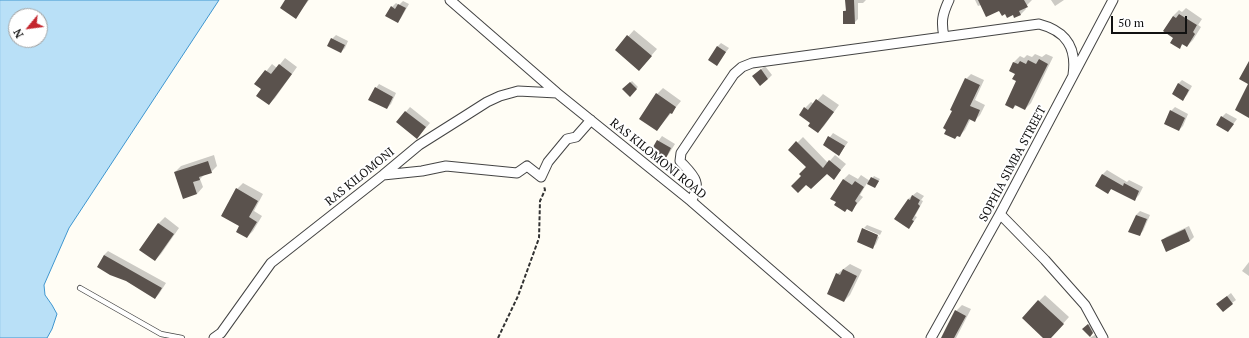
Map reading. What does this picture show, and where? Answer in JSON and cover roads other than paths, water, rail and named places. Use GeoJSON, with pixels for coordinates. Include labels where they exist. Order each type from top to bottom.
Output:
{"type":"FeatureCollection","features":[{"type":"Feature","properties":{"kind":"street","name":"RAS KILOMONI ROAD"},"geometry":{"type":"LineString","coordinates":[[450,0],[557,93],[691,201],[849,338]]}},
{"type":"Feature","properties":{"kind":"street"},"geometry":{"type":"LineString","coordinates":[[944,37],[942,25],[943,12],[949,0]]}},
{"type":"Feature","properties":{"kind":"street","name":"SOPHIA SIMBA STREET"},"geometry":{"type":"LineString","coordinates":[[931,338],[1000,214],[1113,0]]}},
{"type":"Feature","properties":{"kind":"street"},"geometry":{"type":"LineString","coordinates":[[691,201],[695,194],[697,183],[692,174],[680,161],[681,153],[734,74],[742,67],[752,63],[1039,24],[1050,27],[1060,33],[1068,42],[1073,52],[1075,63],[1073,74]]}},
{"type":"Feature","properties":{"kind":"street","name":"RAS KILOMONI"},"geometry":{"type":"LineString","coordinates":[[220,336],[270,263],[419,145],[487,102],[500,96],[518,91],[557,93]]}},
{"type":"Feature","properties":{"kind":"street"},"geometry":{"type":"LineString","coordinates":[[383,175],[422,171],[446,166],[517,173],[526,166],[541,177],[548,162],[567,139],[576,137],[591,120]]}},
{"type":"Feature","properties":{"kind":"street"},"geometry":{"type":"LineString","coordinates":[[1000,214],[1045,260],[1085,305],[1103,338]]}},
{"type":"Feature","properties":{"kind":"lane"},"geometry":{"type":"LineString","coordinates":[[80,288],[161,334],[182,338]]}},
{"type":"Feature","properties":{"kind":"water"},"geometry":{"type":"Polygon","coordinates":[[[0,0],[219,0],[69,228],[44,285],[45,295],[57,314],[47,338],[0,338],[0,0]]]}}]}
